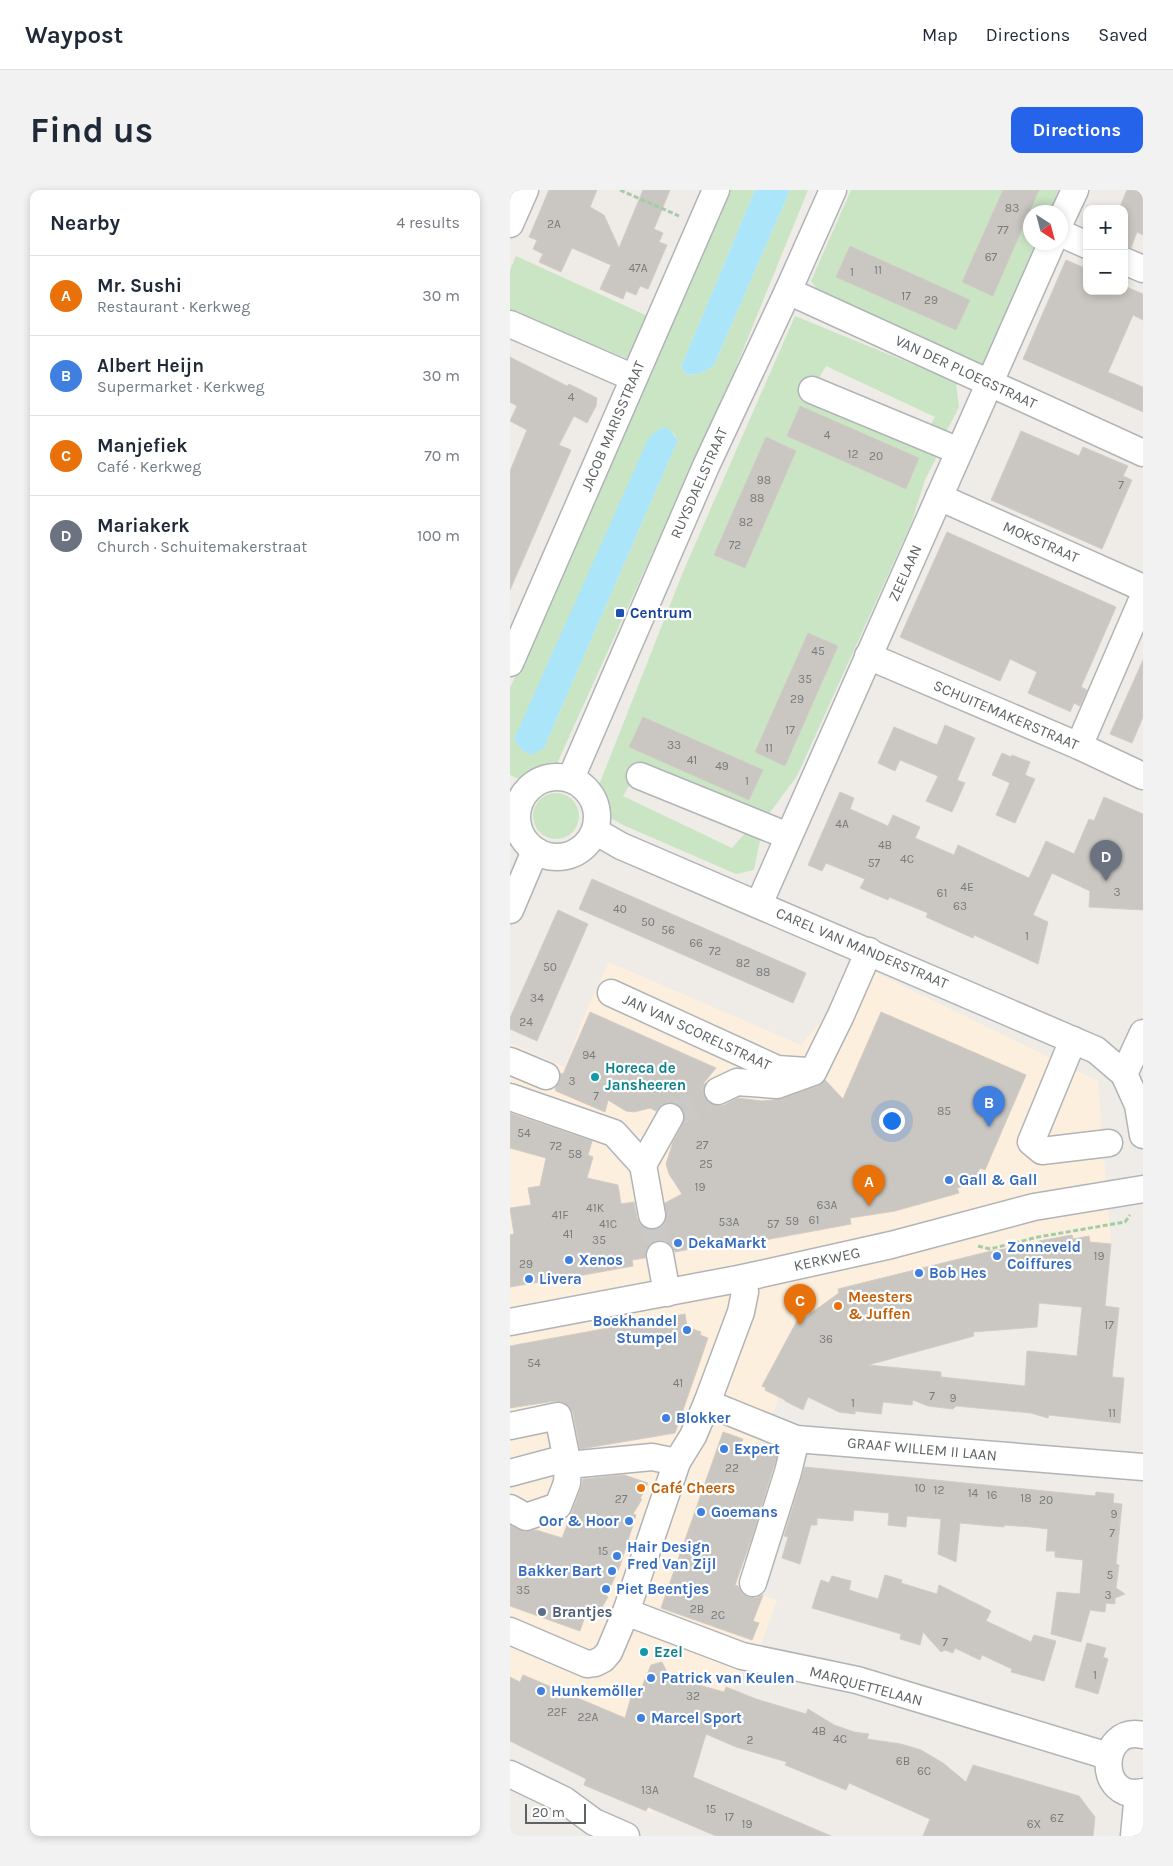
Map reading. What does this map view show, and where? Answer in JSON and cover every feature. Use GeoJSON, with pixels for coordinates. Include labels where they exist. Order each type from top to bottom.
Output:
{"type":"FeatureCollection","features":[{"type":"Feature","properties":{"kind":"street"},"geometry":{"type":"LineString","coordinates":[[510,224],[525,190]]}},
{"type":"Feature","properties":{"kind":"street","name":"JACOB MARISSTRAAT"},"geometry":{"type":"LineString","coordinates":[[510,663],[716,190]]}},
{"type":"Feature","properties":{"kind":"street","name":"RUYSDAELSTRAAT"},"geometry":{"type":"LineString","coordinates":[[571,778],[706,466],[833,190]]}},
{"type":"Feature","properties":{"kind":"street"},"geometry":{"type":"LineString","coordinates":[[1068,205],[1075,190]]}},
{"type":"Feature","properties":{"kind":"street"},"geometry":{"type":"LineString","coordinates":[[1068,236],[1083,242]]}},
{"type":"Feature","properties":{"kind":"street","name":"ZEELAAN"},"geometry":{"type":"LineString","coordinates":[[759,904],[1048,250]]}},
{"type":"Feature","properties":{"kind":"street"},"geometry":{"type":"LineString","coordinates":[[1128,262],[1143,268]]}},
{"type":"Feature","properties":{"kind":"street","name":"VAN DER PLOEGSTRAAT"},"geometry":{"type":"LineString","coordinates":[[788,291],[1143,453]]}},
{"type":"Feature","properties":{"kind":"street"},"geometry":{"type":"LineString","coordinates":[[510,324],[634,378]]}},
{"type":"Feature","properties":{"kind":"street"},"geometry":{"type":"LineString","coordinates":[[812,390],[959,452]]}},
{"type":"Feature","properties":{"kind":"street","name":"MOKSTRAAT"},"geometry":{"type":"LineString","coordinates":[[939,497],[1143,588]]}},
{"type":"Feature","properties":{"kind":"street"},"geometry":{"type":"LineString","coordinates":[[1079,746],[1143,598]]}},
{"type":"Feature","properties":{"kind":"street","name":"SCHUITEMAKERSTRAAT"},"geometry":{"type":"LineString","coordinates":[[868,656],[1079,746],[1143,776]]}},
{"type":"Feature","properties":{"kind":"street"},"geometry":{"type":"LineString","coordinates":[[559,776],[571,778],[585,786],[594,800],[598,815],[595,831],[585,846],[569,855],[551,857],[535,851],[526,844],[516,823],[515,798],[541,780],[559,776]]}},
{"type":"Feature","properties":{"kind":"street"},"geometry":{"type":"LineString","coordinates":[[640,776],[788,836]]}},
{"type":"Feature","properties":{"kind":"street","name":"CAREL VAN MANDERSTRAAT"},"geometry":{"type":"LineString","coordinates":[[595,831],[621,846],[1096,1050],[1124,1074]]}},
{"type":"Feature","properties":{"kind":"street"},"geometry":{"type":"LineString","coordinates":[[510,910],[535,851]]}},
{"type":"Feature","properties":{"kind":"street"},"geometry":{"type":"LineString","coordinates":[[813,1072],[841,1015],[868,951]]}},
{"type":"Feature","properties":{"kind":"street","name":"JAN VAN SCORELSTRAAT"},"geometry":{"type":"LineString","coordinates":[[611,993],[777,1069],[813,1072]]}},
{"type":"Feature","properties":{"kind":"street"},"geometry":{"type":"LineString","coordinates":[[1143,1033],[1124,1074],[1138,1105],[1143,1135]]}},
{"type":"Feature","properties":{"kind":"street"},"geometry":{"type":"LineString","coordinates":[[1073,1040],[1031,1142],[1042,1151],[1110,1143]]}},
{"type":"Feature","properties":{"kind":"street"},"geometry":{"type":"LineString","coordinates":[[510,1061],[546,1076]]}},
{"type":"Feature","properties":{"kind":"street","name":"JAN VAN SCORELSTRAAT"},"geometry":{"type":"LineString","coordinates":[[718,1091],[737,1082],[777,1085],[813,1072]]}},
{"type":"Feature","properties":{"kind":"street"},"geometry":{"type":"LineString","coordinates":[[510,1097],[614,1133],[643,1165],[652,1215]]}},
{"type":"Feature","properties":{"kind":"street"},"geometry":{"type":"LineString","coordinates":[[643,1165],[670,1118]]}},
{"type":"Feature","properties":{"kind":"street","name":"KERKWEG"},"geometry":{"type":"LineString","coordinates":[[510,1322],[743,1278],[891,1245],[1034,1207],[1143,1190]]}},
{"type":"Feature","properties":{"kind":"street"},"geometry":{"type":"LineString","coordinates":[[660,1255],[667,1293]]}},
{"type":"Feature","properties":{"kind":"street"},"geometry":{"type":"LineString","coordinates":[[510,1631],[587,1664],[603,1659],[609,1652],[626,1612],[677,1462],[693,1436],[742,1312],[745,1292],[743,1278]]}},
{"type":"Feature","properties":{"kind":"street","name":"GRAAF WILLEM II LAAN"},"geometry":{"type":"LineString","coordinates":[[707,1403],[796,1438],[1143,1467]]}},
{"type":"Feature","properties":{"kind":"street"},"geometry":{"type":"LineString","coordinates":[[510,1426],[558,1416],[567,1462],[568,1483],[558,1506],[526,1517],[510,1508]]}},
{"type":"Feature","properties":{"kind":"street"},"geometry":{"type":"LineString","coordinates":[[752,1583],[788,1472],[796,1438]]}},
{"type":"Feature","properties":{"kind":"street"},"geometry":{"type":"LineString","coordinates":[[510,1473],[567,1462],[652,1457],[677,1462]]}},
{"type":"Feature","properties":{"kind":"street","name":"MARQUETTELAAN"},"geometry":{"type":"LineString","coordinates":[[626,1612],[742,1656],[856,1680],[1108,1756]]}},
{"type":"Feature","properties":{"kind":"street"},"geometry":{"type":"LineString","coordinates":[[1134,1836],[1140,1792],[1128,1792],[1120,1788],[1113,1782],[1107,1765],[1108,1756],[1117,1742],[1142,1730]]}},
{"type":"Feature","properties":{"kind":"street"},"geometry":{"type":"LineString","coordinates":[[510,1774],[564,1800],[594,1822],[626,1836]]}},
{"type":"Feature","properties":{"kind":"path"},"geometry":{"type":"LineString","coordinates":[[620,190],[700,226]]}},
{"type":"Feature","properties":{"kind":"shaded area"},"geometry":{"type":"Polygon","coordinates":[[[852,961],[1098,1081],[1111,1245],[1109,1274],[1078,1271],[1075,1306],[1041,1303],[1002,1311],[783,1385],[757,1460],[785,1470],[743,1588],[777,1600],[762,1642],[729,1695],[669,1755],[652,1814],[510,1741],[510,1043],[565,1067],[587,1009],[609,962],[801,1045],[832,1008],[852,961]]]}},
{"type":"Feature","properties":{"kind":"green space"},"geometry":{"type":"Polygon","coordinates":[[[729,190],[755,190],[681,367],[686,374],[701,373],[714,365],[790,190],[808,190],[732,377],[555,768],[549,768],[526,782],[510,775],[510,688],[729,190]],[[673,432],[544,748],[678,440],[673,432]]]}},
{"type":"Feature","properties":{"kind":"green space"},"geometry":{"type":"Polygon","coordinates":[[[851,190],[1069,190],[1062,205],[1023,205],[1023,250],[1043,250],[992,366],[980,369],[827,303],[811,281],[851,190]]]}},
{"type":"Feature","properties":{"kind":"green space"},"geometry":{"type":"Polygon","coordinates":[[[516,256],[652,318],[633,361],[510,310],[510,270],[516,256]]]}},
{"type":"Feature","properties":{"kind":"green space"},"geometry":{"type":"Polygon","coordinates":[[[795,316],[956,382],[959,407],[943,438],[928,430],[935,417],[826,366],[817,381],[938,454],[925,480],[911,524],[797,776],[765,819],[640,768],[623,796],[732,848],[747,831],[761,835],[754,870],[736,874],[623,825],[609,817],[610,807],[599,785],[683,572],[795,316]]]}},
{"type":"Feature","properties":{"kind":"green space"},"geometry":{"type":"Polygon","coordinates":[[[556,793],[569,797],[575,803],[579,816],[575,829],[569,835],[556,839],[543,835],[537,829],[533,816],[537,803],[543,797],[556,793]]]}},
{"type":"Feature","properties":{"kind":"water"},"geometry":{"type":"Polygon","coordinates":[[[755,190],[790,190],[714,365],[701,373],[686,374],[681,367],[755,190]]]}},
{"type":"Feature","properties":{"kind":"water"},"geometry":{"type":"Polygon","coordinates":[[[667,427],[678,440],[544,748],[531,755],[522,750],[514,739],[649,437],[658,430],[667,427]]]}},
{"type":"Feature","properties":{"kind":"building"},"geometry":{"type":"Polygon","coordinates":[[[549,190],[597,190],[590,207],[604,215],[619,248],[643,190],[670,190],[654,229],[663,233],[659,242],[667,245],[648,289],[640,286],[636,295],[626,291],[623,299],[600,289],[611,265],[572,248],[561,272],[539,262],[543,254],[533,249],[537,240],[529,237],[549,190]]]}},
{"type":"Feature","properties":{"kind":"building"},"geometry":{"type":"Polygon","coordinates":[[[1003,190],[1039,190],[1032,205],[1023,205],[1023,227],[993,296],[962,282],[1003,190]]]}},
{"type":"Feature","properties":{"kind":"building"},"geometry":{"type":"Polygon","coordinates":[[[1127,190],[1143,190],[1143,235],[1137,232],[1131,248],[1128,247],[1128,205],[1121,205],[1127,190]]]}},
{"type":"Feature","properties":{"kind":"building"},"geometry":{"type":"Polygon","coordinates":[[[850,246],[970,300],[956,330],[836,277],[850,246]]]}},
{"type":"Feature","properties":{"kind":"building"},"geometry":{"type":"Polygon","coordinates":[[[1066,260],[1083,267],[1083,295],[1128,295],[1128,288],[1143,294],[1143,320],[1133,315],[1108,372],[1143,387],[1143,412],[1023,359],[1066,260]]]}},
{"type":"Feature","properties":{"kind":"building"},"geometry":{"type":"Polygon","coordinates":[[[510,357],[567,386],[569,384],[597,398],[596,406],[587,423],[574,416],[559,445],[571,450],[510,590],[510,471],[527,430],[510,421],[517,406],[510,402],[510,357]]]}},
{"type":"Feature","properties":{"kind":"building"},"geometry":{"type":"Polygon","coordinates":[[[800,406],[919,458],[906,489],[787,436],[800,406]]]}},
{"type":"Feature","properties":{"kind":"building"},"geometry":{"type":"Polygon","coordinates":[[[1021,431],[1079,456],[1083,447],[1128,466],[1123,476],[1132,480],[1102,549],[991,500],[1021,431]]]}},
{"type":"Feature","properties":{"kind":"building"},"geometry":{"type":"Polygon","coordinates":[[[766,437],[796,451],[745,568],[714,555],[766,437]]]}},
{"type":"Feature","properties":{"kind":"building"},"geometry":{"type":"Polygon","coordinates":[[[947,532],[1116,607],[1081,687],[1087,690],[1080,706],[1074,703],[1070,712],[1028,693],[1037,672],[1010,659],[1000,681],[900,637],[947,532]]]}},
{"type":"Feature","properties":{"kind":"building"},"geometry":{"type":"Polygon","coordinates":[[[808,633],[838,646],[785,766],[755,752],[808,633]]]}},
{"type":"Feature","properties":{"kind":"building"},"geometry":{"type":"Polygon","coordinates":[[[1143,660],[1143,717],[1132,743],[1110,734],[1143,660]]]}},
{"type":"Feature","properties":{"kind":"building"},"geometry":{"type":"Polygon","coordinates":[[[643,717],[763,770],[749,800],[629,747],[643,717]]]}},
{"type":"Feature","properties":{"kind":"building"},"geometry":{"type":"Polygon","coordinates":[[[945,725],[975,738],[957,780],[965,783],[952,812],[926,801],[938,776],[900,760],[895,771],[878,763],[894,727],[937,745],[945,725]]]}},
{"type":"Feature","properties":{"kind":"building"},"geometry":{"type":"Polygon","coordinates":[[[1002,753],[1030,762],[1025,775],[1035,779],[1015,823],[996,815],[1010,783],[992,775],[1002,753]]]}},
{"type":"Feature","properties":{"kind":"building"},"geometry":{"type":"Polygon","coordinates":[[[840,792],[854,798],[850,809],[888,826],[893,815],[920,827],[915,838],[954,855],[958,845],[1029,878],[1046,841],[1074,854],[1089,819],[1094,821],[1104,797],[1143,814],[1143,910],[1089,907],[1090,891],[1052,873],[1033,915],[1048,922],[1038,964],[974,935],[973,938],[926,917],[928,913],[889,897],[888,900],[860,888],[865,879],[826,863],[822,871],[808,865],[840,792]]]}},
{"type":"Feature","properties":{"kind":"building"},"geometry":{"type":"Polygon","coordinates":[[[592,879],[806,973],[793,1003],[579,909],[592,879]]]}},
{"type":"Feature","properties":{"kind":"building"},"geometry":{"type":"Polygon","coordinates":[[[558,910],[588,924],[537,1041],[510,1029],[510,1018],[558,910]]]}},
{"type":"Feature","properties":{"kind":"building"},"geometry":{"type":"Polygon","coordinates":[[[590,1012],[716,1068],[703,1084],[705,1085],[703,1090],[705,1098],[709,1103],[716,1106],[724,1105],[738,1098],[762,1101],[782,1099],[818,1086],[825,1080],[843,1099],[881,1012],[1026,1075],[985,1170],[980,1168],[973,1183],[957,1188],[959,1193],[895,1211],[850,1218],[851,1224],[711,1250],[710,1245],[675,1252],[672,1246],[665,1241],[657,1240],[650,1244],[646,1250],[645,1258],[632,1260],[633,1266],[510,1287],[510,1235],[514,1234],[510,1208],[531,1205],[528,1188],[540,1186],[546,1158],[510,1148],[510,1113],[592,1141],[588,1155],[593,1157],[587,1178],[618,1185],[621,1204],[634,1202],[637,1218],[646,1229],[654,1230],[662,1226],[666,1220],[665,1203],[682,1194],[669,1174],[666,1164],[673,1142],[685,1117],[683,1110],[678,1104],[669,1102],[662,1104],[656,1111],[650,1108],[634,1112],[626,1111],[608,1100],[605,1112],[556,1091],[555,1088],[560,1081],[560,1073],[563,1074],[590,1012]]]}},
{"type":"Feature","properties":{"kind":"building"},"geometry":{"type":"Polygon","coordinates":[[[1072,1235],[1073,1239],[1089,1236],[1090,1242],[1111,1244],[1105,1306],[1119,1308],[1112,1377],[1124,1378],[1120,1423],[1049,1415],[1048,1418],[1031,1413],[956,1406],[953,1409],[928,1406],[913,1400],[912,1405],[883,1402],[881,1414],[855,1411],[855,1414],[839,1412],[808,1397],[803,1410],[765,1390],[766,1388],[762,1386],[799,1317],[803,1319],[839,1293],[838,1289],[987,1252],[1039,1243],[1039,1241],[1072,1235]],[[1039,1303],[1037,1327],[973,1332],[974,1336],[868,1365],[941,1372],[941,1377],[1025,1386],[1027,1351],[1077,1356],[1082,1307],[1039,1303]]]}},
{"type":"Feature","properties":{"kind":"building"},"geometry":{"type":"Polygon","coordinates":[[[685,1314],[687,1327],[701,1332],[700,1335],[708,1338],[675,1433],[580,1449],[573,1413],[569,1406],[563,1402],[555,1401],[510,1408],[510,1346],[685,1314]]]}},
{"type":"Feature","properties":{"kind":"building"},"geometry":{"type":"Polygon","coordinates":[[[723,1432],[743,1439],[741,1443],[777,1456],[735,1585],[748,1597],[756,1598],[763,1595],[753,1621],[759,1623],[752,1640],[661,1608],[723,1432]]]}},
{"type":"Feature","properties":{"kind":"building"},"geometry":{"type":"Polygon","coordinates":[[[805,1467],[1095,1496],[1096,1492],[1114,1494],[1113,1503],[1122,1504],[1116,1564],[1119,1565],[1116,1588],[1125,1594],[1115,1598],[1115,1604],[1106,1603],[1105,1612],[1090,1610],[1081,1642],[1051,1634],[1057,1592],[1080,1594],[1083,1560],[1055,1557],[1055,1551],[1046,1551],[1048,1529],[1031,1527],[1004,1525],[1004,1527],[960,1523],[956,1562],[938,1554],[941,1519],[907,1516],[906,1527],[888,1525],[889,1513],[854,1510],[853,1521],[817,1518],[817,1525],[811,1525],[800,1564],[782,1558],[788,1537],[784,1536],[805,1467]]]}},
{"type":"Feature","properties":{"kind":"building"},"geometry":{"type":"Polygon","coordinates":[[[624,1475],[648,1483],[640,1499],[642,1499],[633,1514],[636,1515],[620,1566],[606,1596],[608,1597],[598,1614],[587,1610],[580,1631],[510,1606],[510,1525],[524,1532],[536,1530],[562,1538],[583,1479],[624,1475]]]}},
{"type":"Feature","properties":{"kind":"building"},"geometry":{"type":"Polygon","coordinates":[[[885,1575],[902,1580],[901,1583],[937,1594],[939,1585],[991,1611],[986,1621],[1031,1642],[1034,1635],[1056,1641],[1044,1681],[1011,1672],[1012,1669],[982,1655],[980,1660],[955,1648],[953,1653],[945,1650],[941,1652],[923,1632],[920,1645],[900,1639],[901,1634],[812,1608],[821,1580],[829,1583],[832,1576],[851,1581],[849,1590],[878,1599],[885,1575]]]}},
{"type":"Feature","properties":{"kind":"building"},"geometry":{"type":"Polygon","coordinates":[[[1087,1643],[1106,1648],[1103,1657],[1108,1659],[1098,1694],[1075,1687],[1087,1643]]]}},
{"type":"Feature","properties":{"kind":"building"},"geometry":{"type":"Polygon","coordinates":[[[662,1662],[667,1672],[688,1682],[724,1692],[726,1687],[756,1699],[806,1714],[808,1709],[834,1725],[854,1732],[869,1734],[867,1739],[901,1744],[921,1750],[943,1763],[966,1782],[973,1765],[1079,1796],[1095,1817],[1093,1836],[923,1836],[930,1819],[849,1783],[846,1790],[785,1765],[787,1762],[736,1747],[706,1734],[693,1777],[831,1836],[716,1836],[648,1807],[646,1811],[584,1785],[586,1779],[510,1741],[510,1677],[520,1682],[523,1675],[625,1718],[631,1697],[639,1694],[651,1665],[662,1662]]]}},
{"type":"Feature","properties":{"kind":"tunnel"},"geometry":{"type":"LineString","coordinates":[[670,1117],[718,1091]]}},
{"type":"Feature","properties":{"kind":"tunnel"},"geometry":{"type":"LineString","coordinates":[[652,1215],[660,1255]]}},
{"type":"Feature","properties":{"kind":"place","name":"Centrum"},"geometry":{"type":"Point","coordinates":[620,613]}},
{"type":"Feature","properties":{"kind":"place","name":"Mariakerk"},"geometry":{"type":"Point","coordinates":[1106,881]}},
{"type":"Feature","properties":{"kind":"place","name":"Horeca de Jansheeren"},"geometry":{"type":"Point","coordinates":[595,1077]}},
{"type":"Feature","properties":{"kind":"place","name":"Albert Heijn"},"geometry":{"type":"Point","coordinates":[989,1127]}},
{"type":"Feature","properties":{"kind":"place","name":"Gall & Gall"},"geometry":{"type":"Point","coordinates":[949,1180]}},
{"type":"Feature","properties":{"kind":"place","name":"Mr. Sushi"},"geometry":{"type":"Point","coordinates":[869,1206]}},
{"type":"Feature","properties":{"kind":"place","name":"DekaMarkt"},"geometry":{"type":"Point","coordinates":[678,1243]}},
{"type":"Feature","properties":{"kind":"place","name":"Zonneveld Coiffures"},"geometry":{"type":"Point","coordinates":[997,1256]}},
{"type":"Feature","properties":{"kind":"place","name":"Xenos"},"geometry":{"type":"Point","coordinates":[569,1260]}},
{"type":"Feature","properties":{"kind":"place","name":"Bob Hes"},"geometry":{"type":"Point","coordinates":[919,1273]}},
{"type":"Feature","properties":{"kind":"place","name":"Livera"},"geometry":{"type":"Point","coordinates":[529,1279]}},
{"type":"Feature","properties":{"kind":"place","name":"Meesters & Juffen"},"geometry":{"type":"Point","coordinates":[838,1306]}},
{"type":"Feature","properties":{"kind":"place","name":"Manjefiek"},"geometry":{"type":"Point","coordinates":[800,1325]}},
{"type":"Feature","properties":{"kind":"place","name":"Boekhandel Stumpel"},"geometry":{"type":"Point","coordinates":[687,1330]}},
{"type":"Feature","properties":{"kind":"place","name":"Blokker"},"geometry":{"type":"Point","coordinates":[666,1418]}},
{"type":"Feature","properties":{"kind":"place","name":"Expert"},"geometry":{"type":"Point","coordinates":[724,1449]}},
{"type":"Feature","properties":{"kind":"place","name":"Café Cheers"},"geometry":{"type":"Point","coordinates":[641,1488]}},
{"type":"Feature","properties":{"kind":"place","name":"Goemans"},"geometry":{"type":"Point","coordinates":[701,1512]}},
{"type":"Feature","properties":{"kind":"place","name":"Oor & Hoor"},"geometry":{"type":"Point","coordinates":[629,1521]}},
{"type":"Feature","properties":{"kind":"place","name":"Hair Design Fred Van Zijl"},"geometry":{"type":"Point","coordinates":[617,1556]}},
{"type":"Feature","properties":{"kind":"place","name":"Bakker Bart"},"geometry":{"type":"Point","coordinates":[612,1571]}},
{"type":"Feature","properties":{"kind":"place","name":"Piet Beentjes"},"geometry":{"type":"Point","coordinates":[606,1589]}},
{"type":"Feature","properties":{"kind":"place","name":"Brantjes"},"geometry":{"type":"Point","coordinates":[542,1612]}},
{"type":"Feature","properties":{"kind":"place","name":"Ezel"},"geometry":{"type":"Point","coordinates":[644,1652]}},
{"type":"Feature","properties":{"kind":"place","name":"Patrick van Keulen"},"geometry":{"type":"Point","coordinates":[651,1678]}},
{"type":"Feature","properties":{"kind":"place","name":"Hunkemöller"},"geometry":{"type":"Point","coordinates":[541,1691]}},
{"type":"Feature","properties":{"kind":"place","name":"Marcel Sport"},"geometry":{"type":"Point","coordinates":[641,1718]}}]}
